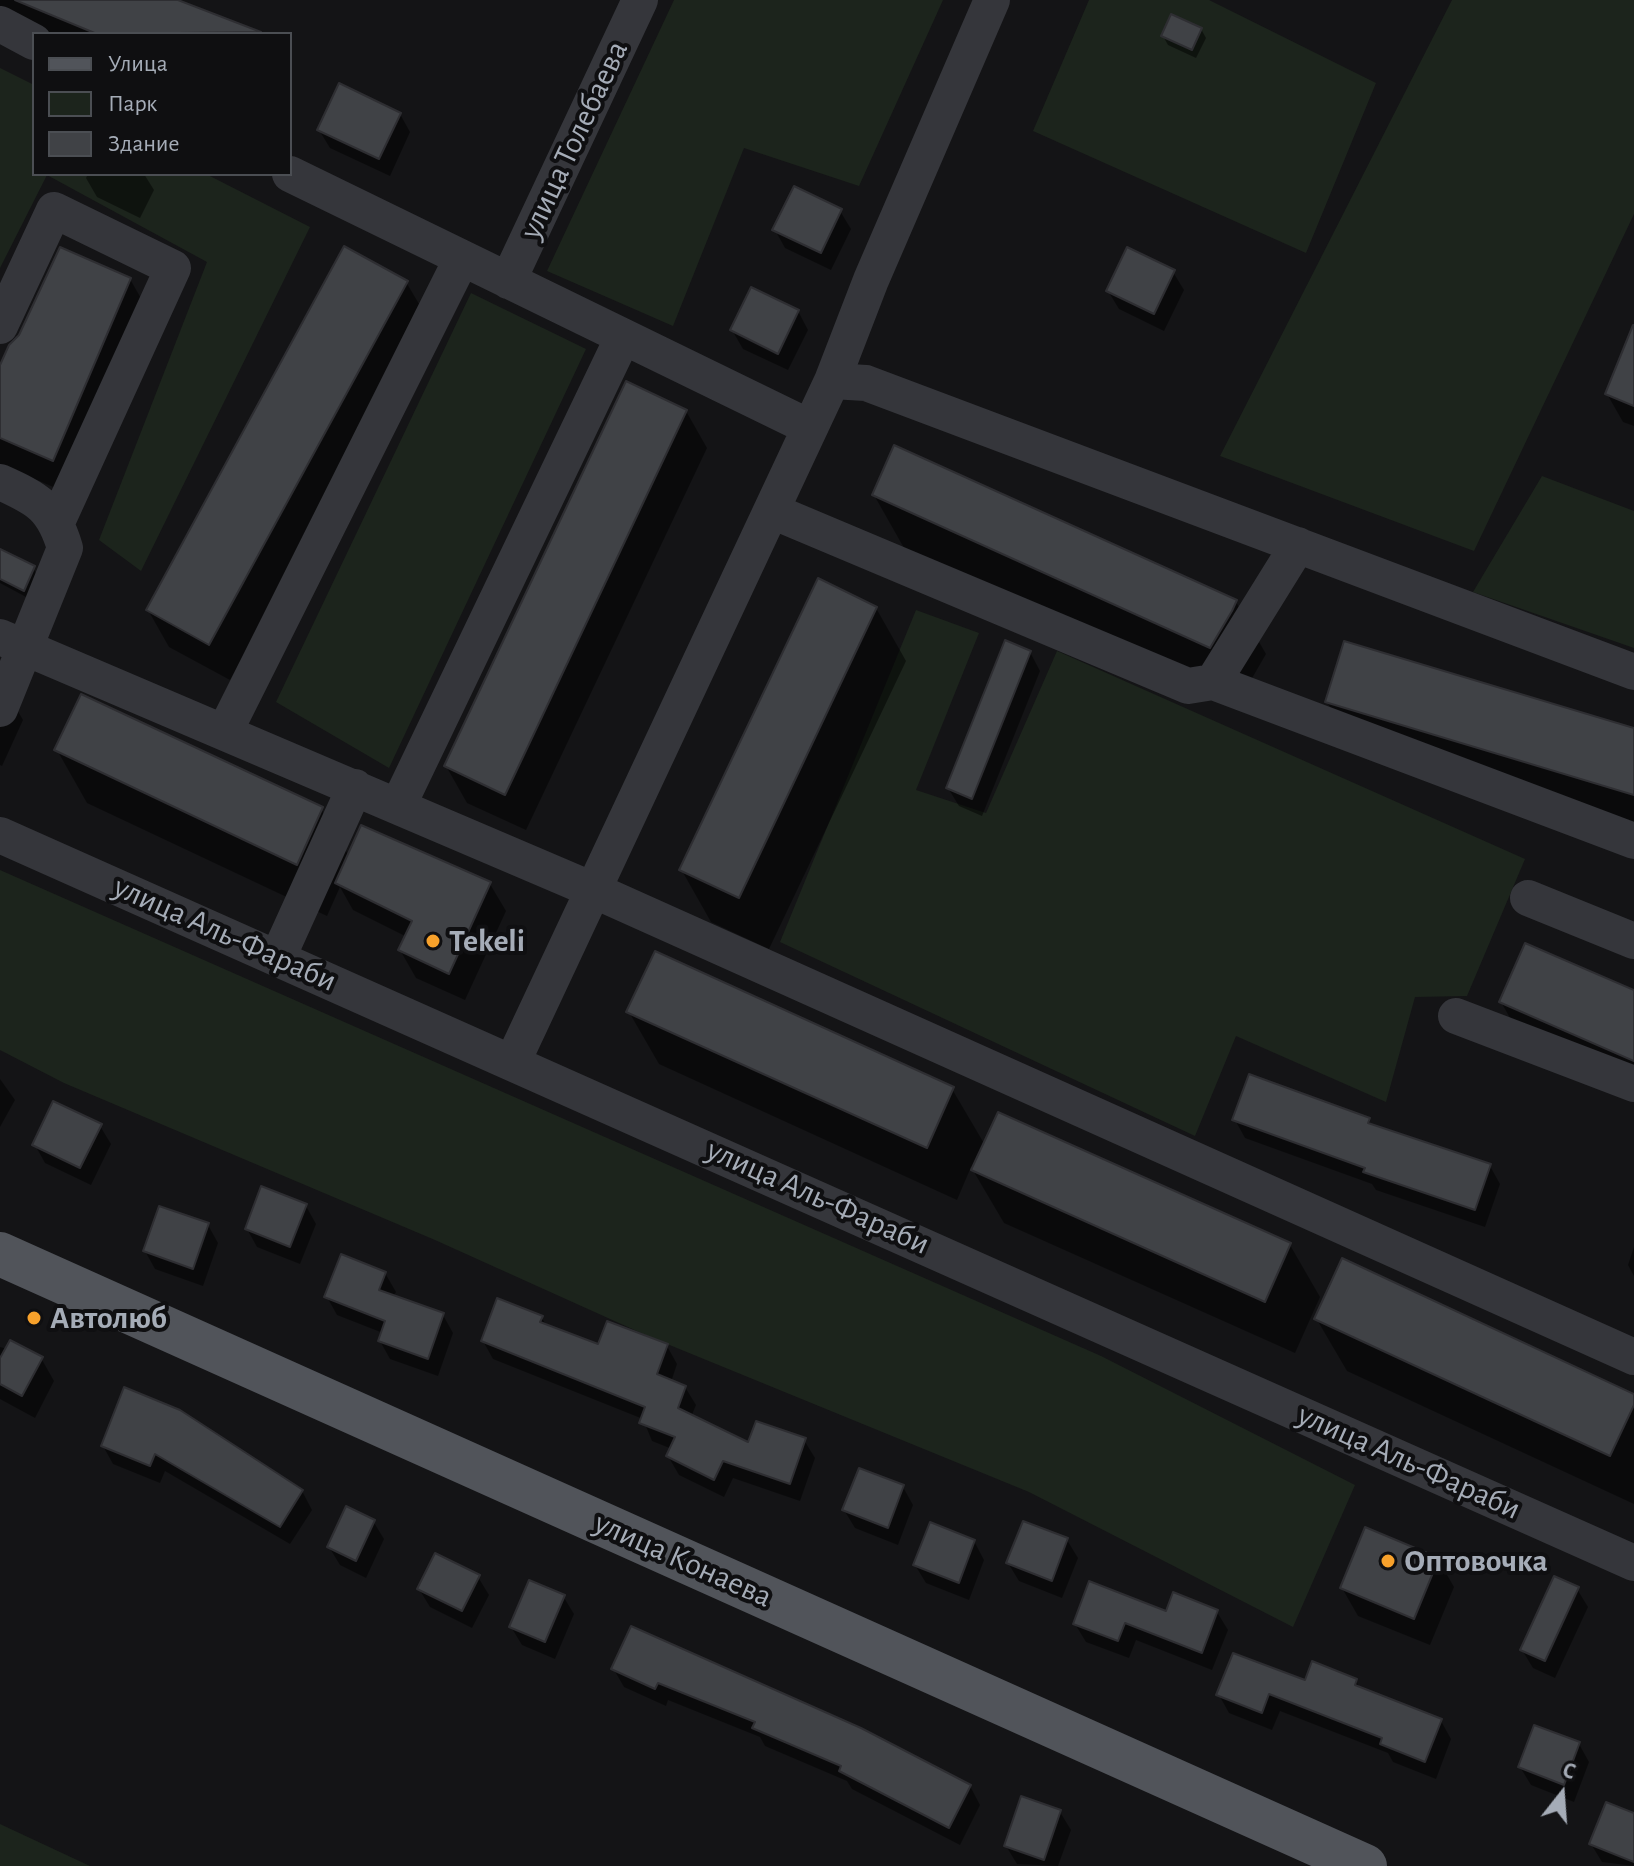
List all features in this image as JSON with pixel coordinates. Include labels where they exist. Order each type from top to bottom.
[{"type":"main road","name":"улица Конаева","points":[[0,1254],[1358,1865]]},
{"type":"street","name":"улица Толебаева","points":[[508,281],[640,0]]},
{"type":"street","points":[[513,1061],[832,381],[871,280],[992,0]]},
{"type":"street","points":[[0,24],[32,41]]},
{"type":"street","points":[[292,175],[809,427]]},
{"type":"street","points":[[0,326],[54,210],[173,268],[57,522]]},
{"type":"street","points":[[225,731],[462,258]]},
{"type":"street","points":[[398,806],[623,337]]},
{"type":"street","points":[[832,381],[866,383],[1634,672]]},
{"type":"street","points":[[0,482],[36,498],[57,522],[65,548],[13,642],[0,709]]},
{"type":"street","points":[[772,511],[1188,686],[1213,682],[1634,841]]},
{"type":"street","points":[[1213,682],[1298,545]]},
{"type":"street","points":[[13,642],[593,890],[1634,1357]]},
{"type":"street","points":[[278,957],[355,787]]},
{"type":"street","name":"улица Аль-Фараби","points":[[0,835],[1634,1563]]},
{"type":"street","points":[[1528,898],[1634,941]]},
{"type":"street","points":[[1456,1016],[1634,1084]]},
{"type":"green space","points":[[674,0],[943,0],[859,186],[744,148],[673,326],[547,271]]},
{"type":"green space","points":[[1089,0],[1209,0],[1376,83],[1306,253],[1033,131]]},
{"type":"green space","points":[[1452,0],[1634,0],[1634,214],[1474,551],[1220,456]]},
{"type":"green space","points":[[0,68],[32,84],[32,176],[46,176],[0,268]]},
{"type":"green space","points":[[49,176],[210,176],[310,227],[141,571],[99,540],[207,262]]},
{"type":"green space","points":[[471,293],[586,349],[389,768],[276,702]]},
{"type":"green space","points":[[1542,476],[1634,511],[1634,648],[1473,592]]},
{"type":"green space","points":[[916,610],[979,633],[916,790],[986,813],[1057,651],[1525,859],[1467,996],[1415,997],[1386,1102],[1236,1036],[1195,1136],[780,942]]},
{"type":"green space","points":[[0,870],[1101,1356],[1355,1485],[1293,1627],[1029,1492],[650,1337],[435,1240],[64,1083],[0,1050]]},
{"type":"green space","points":[[0,1824],[90,1866],[0,1866]]},
{"type":"building","points":[[15,0],[178,0],[261,32],[92,32]]},
{"type":"building","points":[[1171,14],[1202,28],[1192,50],[1161,36]]},
{"type":"building","points":[[339,83],[401,113],[379,159],[317,130]]},
{"type":"building","points":[[794,186],[842,209],[821,253],[772,230]]},
{"type":"building","points":[[344,246],[408,281],[209,645],[146,610]]},
{"type":"building","points":[[60,247],[131,278],[53,461],[0,438],[0,365],[9,345],[19,335]]},
{"type":"building","points":[[1127,247],[1175,270],[1154,314],[1106,291]]},
{"type":"building","points":[[751,287],[799,310],[778,354],[730,330]]},
{"type":"building","points":[[1634,325],[1634,406],[1605,394]]},
{"type":"building","points":[[626,381],[687,410],[505,795],[444,766]]},
{"type":"building","points":[[894,445],[1237,600],[1232,611],[1210,648],[872,495]]},
{"type":"building","points":[[0,549],[35,566],[24,591],[0,579]]},
{"type":"building","points":[[818,578],[877,607],[739,898],[679,870]]},
{"type":"building","points":[[1005,640],[1031,651],[972,799],[946,788]]},
{"type":"building","points":[[1344,641],[1634,728],[1634,795],[1325,702]]},
{"type":"building","points":[[81,694],[323,807],[297,865],[54,750]]},
{"type":"building","points":[[361,825],[491,882],[449,974],[398,950],[412,921],[335,883]]},
{"type":"building","points":[[1525,943],[1634,990],[1634,1061],[1499,1002]]},
{"type":"building","points":[[655,951],[954,1087],[927,1148],[626,1012]]},
{"type":"building","points":[[1249,1074],[1370,1118],[1368,1123],[1491,1164],[1475,1210],[1363,1172],[1365,1168],[1232,1120]]},
{"type":"building","points":[[53,1101],[102,1124],[80,1168],[32,1145]]},
{"type":"building","points":[[998,1112],[1291,1243],[1265,1302],[971,1170]]},
{"type":"building","points":[[261,1186],[307,1204],[290,1247],[245,1229]]},
{"type":"building","points":[[159,1206],[209,1223],[193,1269],[143,1251]]},
{"type":"building","points":[[341,1254],[386,1272],[379,1290],[444,1313],[428,1359],[378,1341],[385,1321],[324,1297]]},
{"type":"building","points":[[1342,1258],[1634,1394],[1634,1405],[1610,1456],[1314,1319]]},
{"type":"building","points":[[497,1298],[543,1316],[540,1322],[598,1344],[607,1321],[668,1344],[657,1374],[686,1386],[678,1408],[748,1442],[756,1421],[806,1438],[790,1484],[723,1461],[714,1480],[666,1456],[675,1437],[639,1423],[645,1407],[481,1341]]},
{"type":"building","points":[[10,1340],[43,1357],[22,1396],[0,1384],[0,1358]]},
{"type":"building","points":[[124,1387],[180,1410],[303,1490],[280,1527],[155,1454],[150,1466],[101,1446]]},
{"type":"building","points":[[859,1468],[904,1485],[888,1528],[842,1510]]},
{"type":"building","points":[[346,1506],[375,1520],[356,1561],[327,1547]]},
{"type":"building","points":[[1023,1521],[1068,1538],[1052,1581],[1006,1563]]},
{"type":"building","points":[[930,1522],[975,1540],[959,1583],[913,1565]]},
{"type":"building","points":[[1365,1527],[1439,1558],[1414,1619],[1340,1588]]},
{"type":"building","points":[[435,1553],[480,1575],[462,1611],[417,1589]]},
{"type":"building","points":[[1554,1576],[1579,1587],[1545,1661],[1520,1650]]},
{"type":"building","points":[[529,1580],[565,1595],[545,1642],[509,1627]]},
{"type":"building","points":[[1089,1581],[1166,1611],[1173,1592],[1218,1610],[1202,1653],[1125,1623],[1118,1641],[1073,1624]]},
{"type":"building","points":[[631,1626],[861,1728],[971,1785],[949,1828],[839,1771],[841,1766],[752,1728],[755,1722],[658,1683],[655,1689],[611,1669]]},
{"type":"building","points":[[1233,1653],[1305,1680],[1312,1661],[1357,1679],[1355,1685],[1442,1719],[1425,1762],[1380,1744],[1382,1738],[1269,1694],[1262,1713],[1216,1695]]},
{"type":"building","points":[[1534,1725],[1580,1742],[1564,1785],[1518,1767]]},
{"type":"building","points":[[1021,1796],[1061,1810],[1044,1860],[1004,1846]]},
{"type":"building","points":[[1606,1802],[1634,1813],[1634,1862],[1589,1844]]},
{"type":"place","name":"Tekeli","points":[[433,941]]},
{"type":"place","name":"Автолюб","points":[[34,1318]]},
{"type":"place","name":"Оптовочка","points":[[1388,1561]]}]
